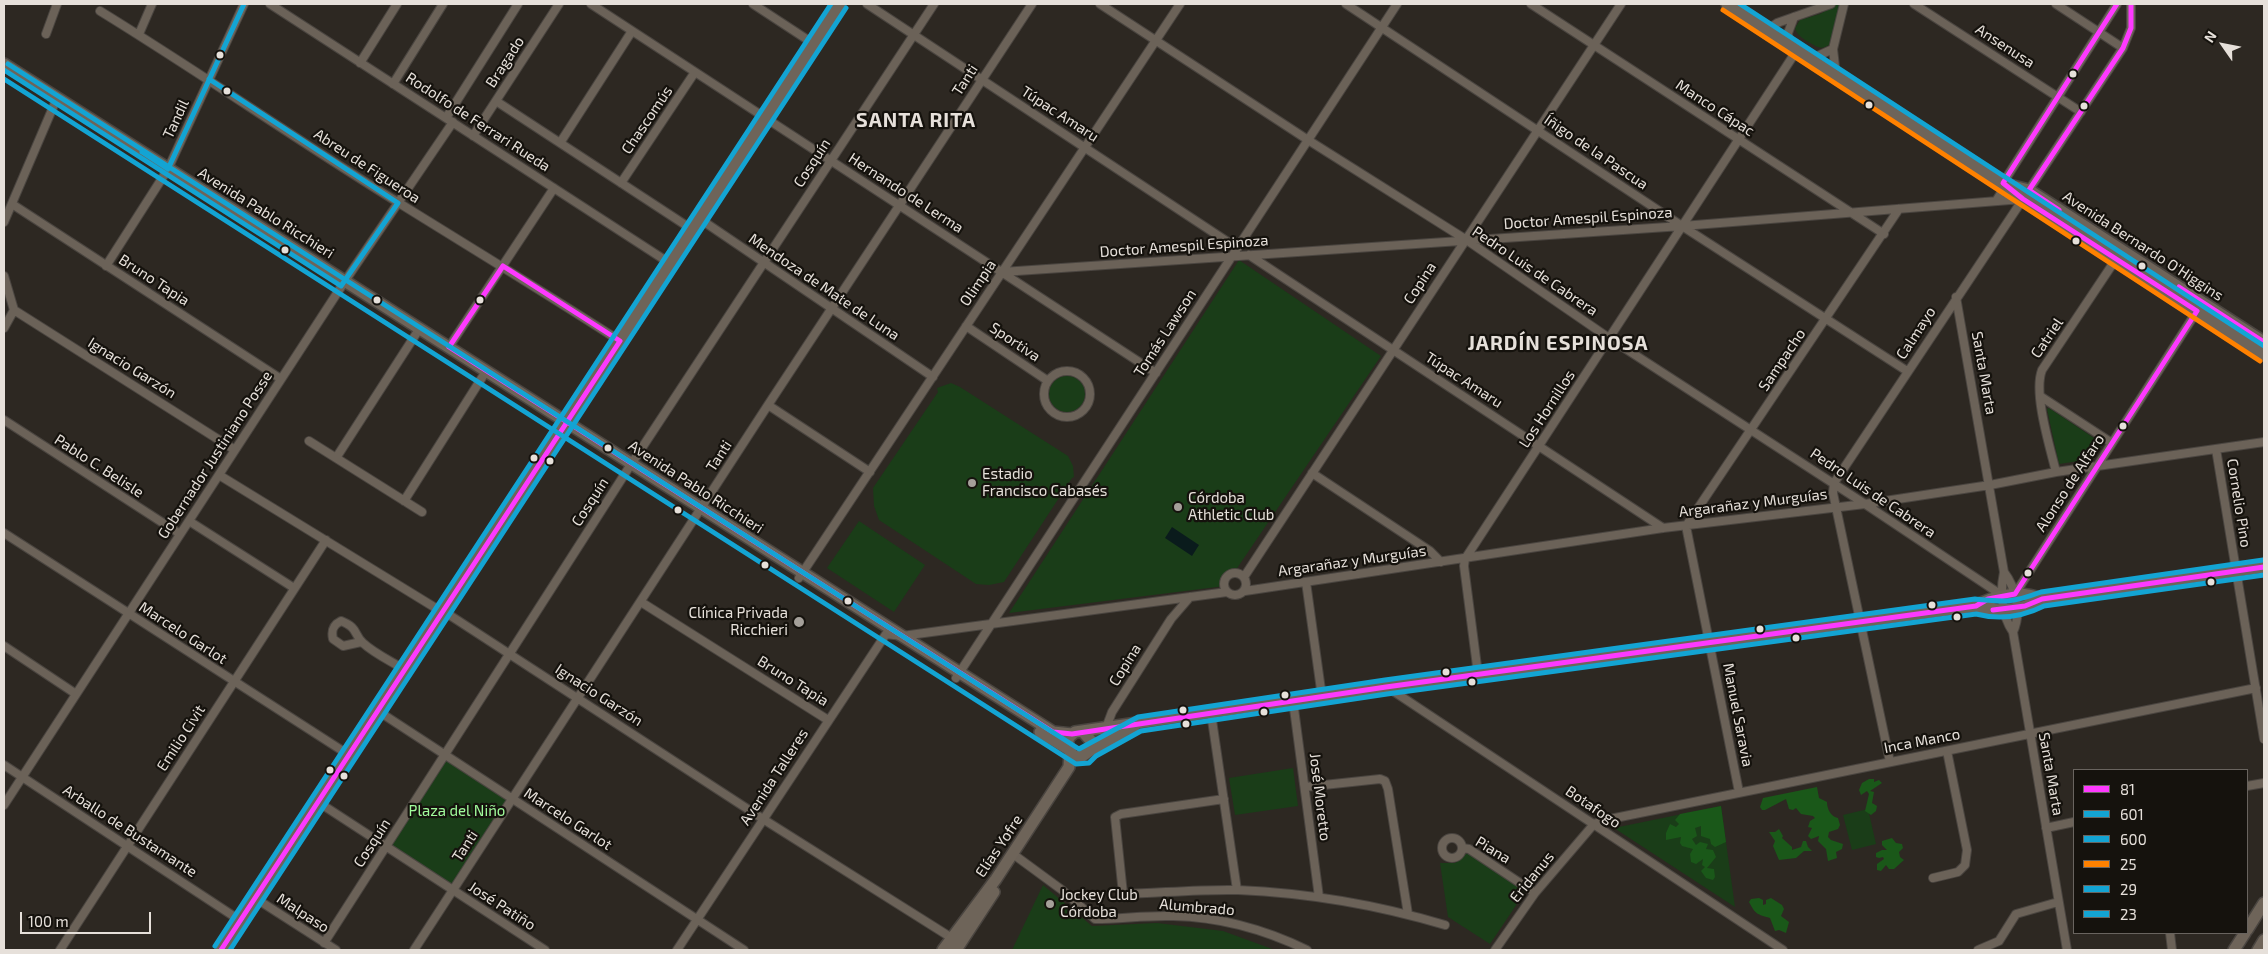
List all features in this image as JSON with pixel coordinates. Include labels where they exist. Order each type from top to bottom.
[{"type":"main road","points":[[221,950],[840,4]]},
{"type":"main road","name":"Avenida Bernardo O'Higgins","points":[[1727,4],[2003,183],[2026,195],[2264,342]]},
{"type":"main road","name":"Avenida Pablo Ricchieri","points":[[4,64],[166,171],[343,283],[449,347],[629,466],[801,575],[902,636],[1069,751]]},
{"type":"main road","name":"Avenida Pablo Ricchieri","points":[[4,70],[56,100]]},
{"type":"main road","name":"Avenida Bernardo O'Higgins","points":[[2026,195],[2116,259],[2264,355]]},
{"type":"main road","name":"Avenida Pablo Ricchieri","points":[[343,283],[416,334],[565,425]]},
{"type":"main road","points":[[1976,606],[1987,610],[2004,610],[2032,604],[2042,599],[2264,567]]},
{"type":"main road","name":"Avenida Pablo Ricchieri","points":[[801,575],[886,634],[1053,732],[1072,734]]},
{"type":"main road","points":[[1139,724],[1088,753],[1077,757],[1069,751],[1067,741],[1072,734],[1106,728],[1478,674],[1976,606],[1988,599],[2015,594],[2032,595],[2042,599]]},
{"type":"main road","points":[[1084,732],[1092,742],[1088,753]]},
{"type":"main road","name":"Elías Yofre","points":[[1015,856],[1069,767],[1069,751]]},
{"type":"main road","name":"Elías Yofre","points":[[943,950],[956,944],[1088,753]]},
{"type":"main road","points":[[2248,928],[2264,903]]},
{"type":"main road","points":[[2234,950],[2244,934]]},
{"type":"main road","points":[[2258,950],[2264,940]]},
{"type":"street","points":[[46,34],[57,4]]},
{"type":"street","points":[[139,34],[152,4]]},
{"type":"street","name":"Tandil","points":[[106,266],[166,171],[244,4]]},
{"type":"street","name":"Rodolfo de Ferrari Rueda","points":[[270,4],[671,264]]},
{"type":"street","points":[[360,62],[398,4]]},
{"type":"street","points":[[393,84],[443,4]]},
{"type":"street","name":"Gobernador Justiniano Posse","points":[[4,805],[343,283],[398,203],[518,4]]},
{"type":"street","name":"Bragado","points":[[473,136],[559,4]]},
{"type":"street","name":"Hernando de Lerma","points":[[591,4],[1156,373]]},
{"type":"street","points":[[753,4],[814,44]]},
{"type":"street","name":"Túpac Amaru","points":[[867,4],[1237,248]]},
{"type":"street","name":"Cosquín","points":[[324,943],[629,466],[934,4]]},
{"type":"street","name":"Tanti","points":[[414,950],[831,308],[1032,4]]},
{"type":"street","name":"Pedro Luis de Cabrera","points":[[1100,4],[1308,140],[1465,239],[1609,338],[1834,483],[2003,596]]},
{"type":"street","name":"Olimpia","points":[[801,575],[1180,4]]},
{"type":"street","name":"Íñigo de la Pascua","points":[[1346,4],[1907,372]]},
{"type":"street","name":"Tomás Lawson","points":[[958,675],[1397,4]]},
{"type":"street","name":"Manco Cápac","points":[[1531,4],[1884,234]]},
{"type":"street","name":"Copina","points":[[1244,577],[1621,4]]},
{"type":"street","points":[[1766,30],[1794,17],[1831,4]]},
{"type":"street","points":[[1836,75],[1833,49],[1844,4]]},
{"type":"street","name":"Ansenusa","points":[[1914,4],[2081,112]]},
{"type":"street","points":[[2056,4],[2123,48]]},
{"type":"street","points":[[1996,201],[2001,193],[2003,183],[2117,4]]},
{"type":"street","name":"Calmayo","points":[[1834,483],[2123,48],[2131,28],[2131,4]]},
{"type":"street","name":"Abreu de Figueroa","points":[[100,11],[209,79],[398,203],[503,266],[620,341]]},
{"type":"street","name":"Los Hornillos","points":[[1465,558],[1738,140],[1793,47],[1788,33],[1794,17]]},
{"type":"street","points":[[560,143],[632,31]]},
{"type":"street","points":[[1811,59],[1833,49]]},
{"type":"street","name":"Chascomús","points":[[621,183],[695,72]]},
{"type":"street","points":[[4,222],[56,100]]},
{"type":"street","points":[[496,101],[693,230]]},
{"type":"street","points":[[449,347],[554,188]]},
{"type":"street","name":"Doctor Amespil Espinoza","points":[[1002,272],[1465,239],[1682,226],[1996,201],[2026,195]]},
{"type":"street","name":"Bruno Tapia","points":[[12,204],[281,379]]},
{"type":"street","name":"Sampacho","points":[[1686,526],[1827,319],[1899,209]]},
{"type":"street","name":"Mendoza de Mate de Luna","points":[[700,219],[762,263],[933,377]]},
{"type":"street","name":"Túpac Amaru","points":[[1249,255],[1663,528]]},
{"type":"street","name":"Catriel","points":[[2056,472],[2038,385],[2042,370],[2116,259]]},
{"type":"street","points":[[4,276],[14,310],[4,328]]},
{"type":"street","name":"Santa Marta","points":[[1956,297],[2004,572],[2002,584],[2005,619],[2012,632],[2066,950]]},
{"type":"street","name":"Ignacio Garzón","points":[[14,310],[235,450]]},
{"type":"street","name":"Alonso de Alfaro","points":[[2015,594],[2197,312]]},
{"type":"street","name":"Sportiva","points":[[966,326],[1048,380]]},
{"type":"street","points":[[336,458],[416,334]]},
{"type":"street","points":[[1060,372],[1075,372],[1081,376],[1086,381],[1090,394],[1086,408],[1072,417],[1056,415],[1046,403],[1044,395],[1048,380],[1060,372]]},
{"type":"street","points":[[404,501],[483,376]]},
{"type":"street","points":[[2040,396],[2112,443]]},
{"type":"street","points":[[768,405],[870,472]]},
{"type":"street","name":"Pablo C. Belisle","points":[[4,420],[180,534]]},
{"type":"street","points":[[309,441],[422,512]]},
{"type":"street","name":"Argarañaz y Murguías","points":[[1245,591],[1663,528],[1865,504],[1990,485],[2056,472],[2264,442]]},
{"type":"street","name":"Cornelio Pino","points":[[2216,449],[2264,739]]},
{"type":"street","name":"Ignacio Garzón","points":[[219,474],[509,653],[956,944]]},
{"type":"street","points":[[1312,474],[1430,552],[1441,562]]},
{"type":"street","points":[[1834,483],[1833,493],[1890,762]]},
{"type":"street","points":[[189,520],[294,588]]},
{"type":"street","name":"Manuel Saravia","points":[[1686,526],[1739,792]]},
{"type":"street","name":"Marcelo Garlot","points":[[4,533],[349,755]]},
{"type":"street","name":"Emilio Civit","points":[[60,950],[326,540]]},
{"type":"street","points":[[1465,558],[1464,566],[1478,674]]},
{"type":"street","name":"Santa Marta","points":[[2004,572],[2011,581],[2017,608],[2016,624],[2012,632]]},
{"type":"street","points":[[886,634],[902,636],[1227,592],[1236,596],[1245,591],[1247,584],[1244,577],[1234,573],[1228,576],[1224,582],[1227,592]]},
{"type":"street","points":[[1306,582],[1322,696]]},
{"type":"street","name":"Copina","points":[[1106,728],[1112,712],[1171,620],[1190,597]]},
{"type":"street","points":[[1170,600],[1171,620]]},
{"type":"street","name":"Bruno Tapia","points":[[640,602],[828,720]]},
{"type":"street","name":"Avenida Talleres","points":[[677,950],[886,634]]},
{"type":"street","points":[[362,642],[405,670]]},
{"type":"street","points":[[4,646],[76,694]]},
{"type":"street","name":"Botafogo","points":[[1386,687],[1783,950]]},
{"type":"street","name":"Inca Manco","points":[[1594,824],[1605,820],[1739,792],[2256,688]]},
{"type":"street","name":"José Moretto","points":[[1293,701],[1319,897]]},
{"type":"street","name":"Marcelo Garlot","points":[[378,711],[744,950]]},
{"type":"street","points":[[1211,713],[1237,890]]},
{"type":"street","points":[[1933,878],[1958,872],[1965,865],[1966,850],[1947,751]]},
{"type":"street","name":"Arballo de Bustamante","points":[[4,765],[241,920]]},
{"type":"street","points":[[1304,787],[1380,779],[1385,781],[1388,789],[1408,914]]},
{"type":"street","points":[[2248,786],[2264,783]]},
{"type":"street","points":[[1224,799],[1121,814],[1116,817],[1123,894],[1237,890],[1319,897],[1408,914],[1445,925]]},
{"type":"street","name":"José Patiño","points":[[318,802],[545,950]]},
{"type":"street","points":[[2046,828],[2073,822]]},
{"type":"street","name":"Eridanus","points":[[1495,950],[1535,893],[1594,824]]},
{"type":"street","name":"Piana","points":[[1462,848],[1470,849],[1535,893]]},
{"type":"street","name":"Alumbrado","points":[[1015,856],[1062,890],[1095,919],[1173,916],[1224,921],[1254,928],[1306,950]]},
{"type":"street","name":"Malpaso","points":[[255,898],[336,950]]},
{"type":"street","points":[[1978,950],[1999,941],[2016,914],[2058,902]]},
{"type":"street","points":[[2170,934],[2172,950]]},
{"type":"green space","points":[[1837,4],[1843,4],[1838,27],[1835,36],[1826,47],[1812,44],[1802,38],[1795,28],[1800,20],[1820,14]]},
{"type":"green space","name":"Córdoba Athletic Club","points":[[1239,260],[1381,356],[1225,586],[1009,613]]},
{"type":"green space","points":[[1067,376],[1079,382],[1085,394],[1079,406],[1067,412],[1055,406],[1049,394],[1055,382]]},
{"type":"green space","name":"Estadio Francisco Cabasés","points":[[951,383],[1068,456],[1073,466],[1074,477],[1004,582],[989,585],[976,584],[879,520],[874,506],[873,488],[938,392],[937,388]]},
{"type":"green space","points":[[2049,408],[2103,444],[2092,459],[2059,464],[2047,409]]},
{"type":"green space","points":[[859,521],[925,565],[894,612],[827,568]]},
{"type":"green space","name":"Plaza del Niño","points":[[445,755],[512,799],[453,890],[386,847]]},
{"type":"green space","points":[[1293,768],[1298,806],[1235,815],[1229,778]]},
{"type":"green space","points":[[1869,779],[1874,779],[1874,782],[1879,780],[1882,783],[1870,791],[1874,792],[1872,803],[1877,806],[1876,811],[1871,815],[1865,811],[1869,794],[1867,791],[1861,795],[1859,790],[1862,783]]},
{"type":"green space","points":[[1817,787],[1819,798],[1827,802],[1830,812],[1838,818],[1840,825],[1838,829],[1829,832],[1828,837],[1843,844],[1842,849],[1836,852],[1837,858],[1828,861],[1826,849],[1818,841],[1819,836],[1811,839],[1808,836],[1812,828],[1808,827],[1810,821],[1815,818],[1813,816],[1801,814],[1796,808],[1793,810],[1789,809],[1786,799],[1765,810],[1762,810],[1760,807],[1763,798]]},
{"type":"green space","points":[[1721,806],[1735,907],[1614,828]]},
{"type":"green space","points":[[1721,806],[1726,842],[1715,847],[1711,844],[1710,839],[1701,836],[1701,826],[1695,828],[1697,836],[1692,839],[1696,845],[1700,842],[1708,844],[1706,849],[1713,850],[1716,857],[1707,868],[1714,869],[1715,877],[1713,880],[1706,878],[1701,871],[1705,867],[1702,865],[1703,859],[1696,864],[1691,862],[1690,854],[1693,849],[1682,846],[1680,843],[1681,837],[1666,840],[1666,833],[1670,824],[1676,827],[1679,824],[1675,820],[1680,814]]},
{"type":"green space","points":[[1868,809],[1876,844],[1852,850],[1843,815]]},
{"type":"green space","points":[[1779,829],[1783,836],[1782,838],[1792,847],[1792,850],[1801,847],[1803,841],[1806,841],[1812,851],[1804,851],[1796,858],[1779,860],[1773,846],[1775,841],[1769,832],[1775,832]]},
{"type":"green space","points":[[1892,838],[1896,843],[1902,844],[1903,848],[1899,852],[1900,857],[1904,860],[1894,869],[1889,869],[1886,865],[1881,871],[1877,870],[1877,864],[1884,859],[1883,857],[1876,857],[1876,853],[1887,850],[1882,845],[1882,841]]},
{"type":"green space","points":[[1466,854],[1471,854],[1525,892],[1490,944],[1448,917],[1440,863],[1455,863]]},
{"type":"green space","name":"Jockey Club Córdoba","points":[[1043,885],[1092,926],[1157,923],[1223,931],[1275,950],[1012,950]]},
{"type":"green space","points":[[1759,898],[1763,900],[1763,905],[1766,904],[1766,900],[1771,898],[1782,905],[1784,909],[1781,916],[1789,922],[1786,933],[1779,930],[1775,931],[1770,918],[1755,912],[1749,902],[1751,899]]},
{"type":"shaded area","points":[[1172,527],[1199,545],[1192,556],[1165,538]]},
{"type":"transit line","name":"23","points":[[142,152],[168,169],[244,4]]},
{"type":"transit line","name":"600","points":[[215,946],[831,4]]},
{"type":"transit line","name":"29","points":[[1740,4],[2264,346]]},
{"type":"transit line","name":"81","points":[[567,422],[1053,732],[1072,734],[1386,687],[1976,606],[1988,599],[2015,594],[2197,311],[2023,199],[2003,183],[2117,4]]},
{"type":"transit line","name":"81","points":[[2059,210],[2029,190],[2123,48],[2131,28],[2131,4]]},
{"type":"transit line","name":"601","points":[[230,950],[846,8]]},
{"type":"transit line","name":"25","points":[[1723,10],[2260,361]]},
{"type":"transit line","name":"600","points":[[8,64],[1079,749],[1138,717],[1385,680],[1975,599],[2015,600],[2041,592],[2263,560]]},
{"type":"transit line","name":"23","points":[[4,70],[341,286],[398,203],[209,79]]},
{"type":"transit line","name":"601","points":[[4,79],[1076,764],[1089,763],[1096,756],[1141,731],[1387,694],[1976,614],[1993,617],[2019,615],[2044,606],[2264,575]]},
{"type":"transit line","name":"81","points":[[503,266],[620,341],[567,422],[449,347],[503,266]]},
{"type":"transit line","name":"81","points":[[2179,287],[2264,342]]},
{"type":"transit line","name":"81","points":[[221,950],[567,422]]},
{"type":"transit line","name":"81","points":[[1993,610],[2025,606],[2042,599],[2264,567]]},
{"type":"place","name":"Estadio Francisco Cabasés","points":[[972,483]]},
{"type":"place","name":"Córdoba Athletic Club","points":[[1178,507]]},
{"type":"place","name":"Clínica Privada Ricchieri","points":[[799,622]]},
{"type":"place","name":"Jockey Club Córdoba","points":[[1050,904]]},
{"type":"district","name":"SANTA RITA","points":[[916,120]]},
{"type":"district","name":"JARDÍN ESPINOSA","points":[[1558,343]]}]
